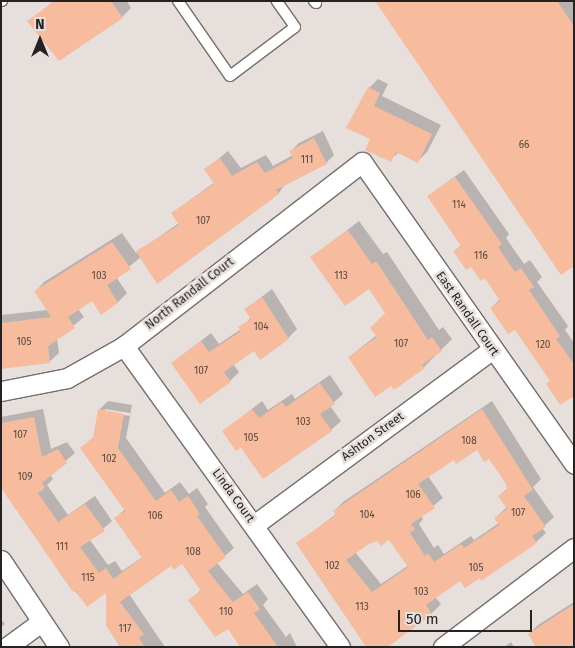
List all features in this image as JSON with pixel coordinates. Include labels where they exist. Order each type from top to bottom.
[{"type":"street","name":"North Randall Court","points":[[1,391],[67,378],[124,346],[362,162]]},
{"type":"street","name":"East Randall Court","points":[[362,162],[492,350],[574,464]]},
{"type":"street","name":"Linda Court","points":[[124,346],[254,524],[340,647]]},
{"type":"street","name":"Ashton Street","points":[[254,524],[492,350]]},
{"type":"street","points":[[443,647],[574,548]]},
{"type":"street","points":[[1,560],[59,647]]},
{"type":"street","points":[[7,647],[41,622]]},
{"type":"lane","points":[[178,1],[230,76],[295,27],[277,1]]},
{"type":"building","points":[[55,1],[111,1],[123,18],[59,61],[27,21]]},
{"type":"building","points":[[375,1],[557,1],[574,26],[574,266],[561,275]]},
{"type":"building","points":[[368,87],[380,93],[374,106],[432,134],[418,163],[396,152],[391,162],[365,150],[370,139],[346,128]]},
{"type":"building","points":[[314,138],[327,164],[276,190],[279,194],[157,284],[136,251],[179,225],[171,213],[214,184],[204,169],[220,158],[232,176],[257,162],[265,173],[293,158],[289,151]]},
{"type":"building","points":[[455,177],[502,244],[498,247],[515,272],[521,268],[534,287],[529,290],[560,336],[556,339],[574,364],[574,396],[560,405],[546,384],[550,381],[515,330],[508,334],[490,308],[500,301],[485,278],[481,281],[471,267],[466,270],[453,251],[461,246],[427,196]]},
{"type":"building","points":[[348,230],[372,264],[376,261],[428,340],[432,337],[442,351],[422,365],[425,368],[394,390],[391,386],[375,397],[348,357],[377,337],[370,328],[385,313],[369,289],[345,306],[310,257]]},
{"type":"building","points":[[112,242],[131,269],[107,285],[118,303],[101,315],[92,301],[68,317],[75,328],[48,346],[50,363],[1,369],[1,323],[51,317],[34,291]]},
{"type":"building","points":[[262,297],[289,339],[260,360],[254,351],[224,372],[231,382],[200,404],[171,363],[201,341],[209,352],[241,331],[238,327],[251,319],[244,309]]},
{"type":"building","points":[[320,383],[335,404],[320,414],[332,431],[263,479],[241,448],[236,451],[222,431],[252,409],[259,418],[282,402],[286,407]]},
{"type":"building","points":[[98,409],[124,414],[118,448],[156,501],[171,490],[179,502],[188,496],[200,514],[197,516],[226,557],[208,571],[233,602],[248,592],[260,609],[254,613],[278,647],[240,647],[228,629],[215,637],[188,600],[201,591],[182,564],[174,570],[171,566],[120,602],[144,634],[139,638],[145,647],[121,647],[106,626],[106,593],[87,607],[75,590],[73,592],[1,488],[1,423],[34,417],[42,457],[58,449],[67,463],[42,483],[45,488],[38,493],[58,522],[85,504],[105,531],[80,547],[99,573],[106,568],[113,579],[142,558],[114,518],[125,511],[80,448],[93,438]]},
{"type":"building","points":[[482,409],[533,490],[524,496],[546,527],[532,536],[537,543],[481,581],[480,578],[465,588],[460,581],[426,605],[432,614],[388,647],[366,647],[296,543],[336,515],[333,511]],"holes":[[[477,450],[484,462],[489,459],[506,484],[507,490],[498,496],[507,509],[494,518],[499,525],[464,548],[461,544],[434,562],[428,553],[425,556],[410,533],[415,529],[411,524],[435,508],[418,484],[454,460],[456,464]],[[389,540],[408,567],[372,592],[346,560],[369,544],[377,541],[381,546]]]},
{"type":"building","points":[[574,604],[574,647],[536,647],[528,634]]}]
